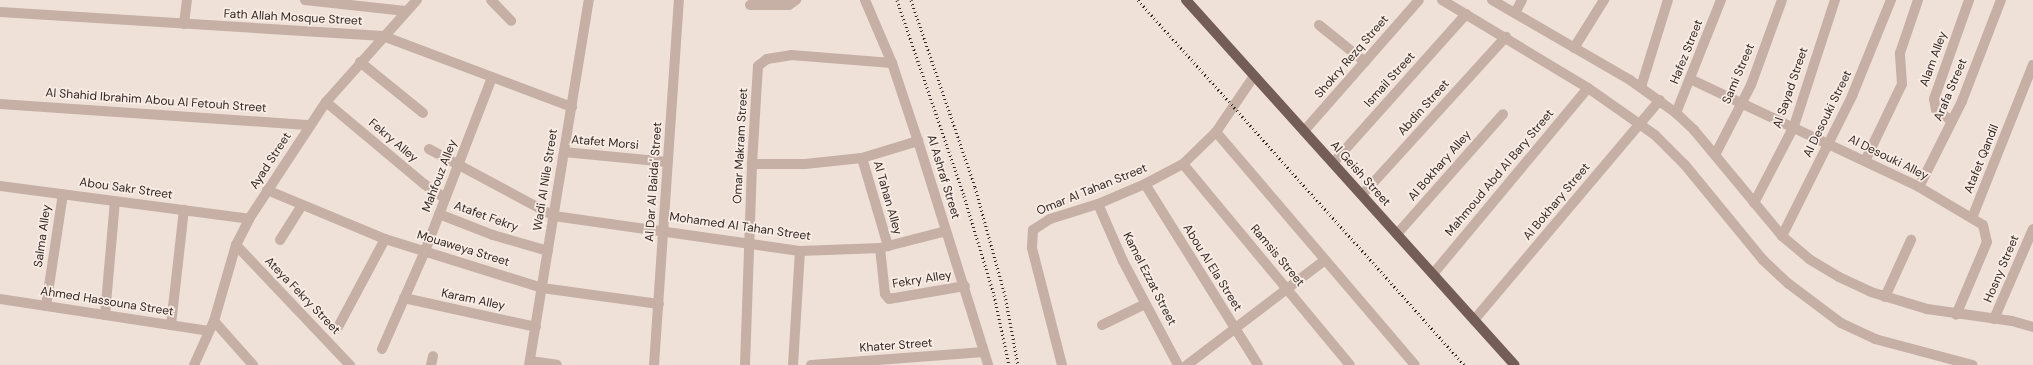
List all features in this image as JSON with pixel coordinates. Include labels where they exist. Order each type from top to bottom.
[{"type":"main road","name":"Al Geish Street","points":[[1186,0],[1515,365]]},
{"type":"street","points":[[184,24],[187,0]]},
{"type":"street","points":[[305,0],[405,11]]},
{"type":"street","name":"Ayad Street","points":[[194,365],[214,321],[236,245],[249,219],[326,102],[405,11],[417,0]]},
{"type":"street","points":[[492,0],[510,21]]},
{"type":"street","name":"Wadi Al Nile Street","points":[[529,363],[589,0]]},
{"type":"street","name":"Al Dar Al Baida' Street","points":[[654,365],[679,0]]},
{"type":"street","points":[[750,5],[789,5],[796,0]]},
{"type":"street","name":"Al Ashraf Street","points":[[865,0],[892,63],[965,286],[988,365]]},
{"type":"street","name":"Shokry Rezq Street","points":[[1304,131],[1419,0]]},
{"type":"street","points":[[1442,0],[1506,37],[1588,88],[1655,136],[1685,165],[1764,260],[1789,284],[1840,323],[1875,338],[1973,365]]},
{"type":"street","points":[[1492,0],[1641,87],[1660,100],[1676,113],[1715,155],[1782,236],[1809,259],[1839,278],[1885,297],[1927,309],[1956,315],[1994,319],[2033,327]]},
{"type":"street","points":[[1515,13],[1522,0]]},
{"type":"street","points":[[1574,48],[1604,0]]},
{"type":"street","points":[[1641,87],[1668,0]]},
{"type":"street","name":"Hafez Street","points":[[1676,113],[1721,0]]},
{"type":"street","name":"Sami Street","points":[[1715,155],[1742,102],[1782,0]]},
{"type":"street","name":"Al Sayad Street","points":[[1754,203],[1794,126],[1835,0]]},
{"type":"street","name":"Al Desouki Street","points":[[1782,236],[1829,144],[1872,52],[1891,0]]},
{"type":"street","points":[[1865,161],[1902,84],[1903,71],[1900,53],[1918,0]]},
{"type":"street","name":"Alam Alley","points":[[1952,121],[1936,110],[1934,94],[1969,0]]},
{"type":"street","name":"Arafa Street","points":[[1920,187],[1952,121],[2001,0]]},
{"type":"street","name":"Fath Allah Mosque Street","points":[[0,12],[383,36],[572,107]]},
{"type":"street","name":"Ismail Street","points":[[1333,163],[1466,14]]},
{"type":"street","points":[[1319,25],[1366,62]]},
{"type":"street","name":"Abdin Street","points":[[1362,195],[1506,37]]},
{"type":"street","name":"Omar Makram Street","points":[[745,365],[752,164],[757,72],[762,62],[776,56],[892,63]]},
{"type":"street","points":[[360,62],[423,113]]},
{"type":"street","name":"Atafet Qandil","points":[[1972,218],[2033,65]]},
{"type":"street","name":"Omar Al Tahan Street","points":[[1062,365],[1032,248],[1031,235],[1033,230],[1040,224],[1098,204],[1145,184],[1183,164],[1216,132],[1254,76]]},
{"type":"street","name":"Mahfouz Alley","points":[[382,349],[425,251],[492,77]]},
{"type":"street","name":"Al Desouki Alley","points":[[1690,79],[1794,126],[1920,187],[1983,225],[1987,242],[1956,315]]},
{"type":"street","name":"Mahmoud Abd Al Bary Street","points":[[1432,274],[1588,88]]},
{"type":"street","name":"Al Bokhary Street","points":[[1474,320],[1660,100]]},
{"type":"street","name":"Fekry Alley","points":[[326,102],[424,184],[445,198]]},
{"type":"street","name":"Al Shahid Ibrahim Abou Al Fetouh Street","points":[[0,104],[310,125]]},
{"type":"street","name":"Al Bokhary Alley","points":[[1397,234],[1503,114]]},
{"type":"street","points":[[1216,132],[1413,364]]},
{"type":"street","points":[[752,164],[805,164],[862,158],[918,141]]},
{"type":"street","points":[[429,149],[554,216]]},
{"type":"street","name":"Atafet Morsi","points":[[564,152],[668,162]]},
{"type":"street","name":"Al Tahan Alley","points":[[862,158],[884,247]]},
{"type":"street","name":"Ramsis Street","points":[[1183,164],[1350,365]]},
{"type":"street","name":"Abou Al Ela Street","points":[[1145,184],[1234,329],[1258,365]]},
{"type":"street","name":"Abou Sakr Street","points":[[0,186],[249,219]]},
{"type":"street","name":"Mouaweya Street","points":[[267,190],[385,239],[542,288],[659,304]]},
{"type":"street","name":"Salma Alley","points":[[46,306],[62,194]]},
{"type":"street","points":[[105,315],[115,201]]},
{"type":"street","name":"Kamel Ezzat Street","points":[[1098,204],[1145,304],[1178,365]]},
{"type":"street","points":[[280,240],[302,205]]},
{"type":"street","points":[[171,325],[184,210]]},
{"type":"street","name":"Atafet Fekry","points":[[439,214],[493,235],[548,251]]},
{"type":"street","name":"Mohamed Al Tahan Street","points":[[554,216],[664,230],[800,251],[884,247],[946,231]]},
{"type":"street","name":"Hosny Street","points":[[1994,319],[2033,229]]},
{"type":"street","points":[[337,329],[385,239]]},
{"type":"street","points":[[1885,297],[1911,240]]},
{"type":"street","name":"Ateya Fekry Street","points":[[236,245],[350,365]]},
{"type":"street","name":"Fekry Alley","points":[[884,247],[885,294],[889,299],[965,286]]},
{"type":"street","points":[[793,365],[800,251]]},
{"type":"street","points":[[1187,365],[1325,260]]},
{"type":"street","name":"Karam Alley","points":[[404,298],[536,327]]},
{"type":"street","name":"Ahmed Hassouna Street","points":[[0,299],[209,332]]},
{"type":"street","points":[[1102,325],[1145,304]]},
{"type":"street","points":[[214,321],[253,365]]},
{"type":"street","name":"Khater Street","points":[[810,365],[984,352]]},
{"type":"street","points":[[529,363],[557,365]]},
{"type":"railway","points":[[897,0],[964,196],[994,295],[1009,365]]},
{"type":"railway","points":[[911,0],[975,187],[1005,295],[1018,365]]},
{"type":"railway","points":[[1138,0],[1464,365]]}]
